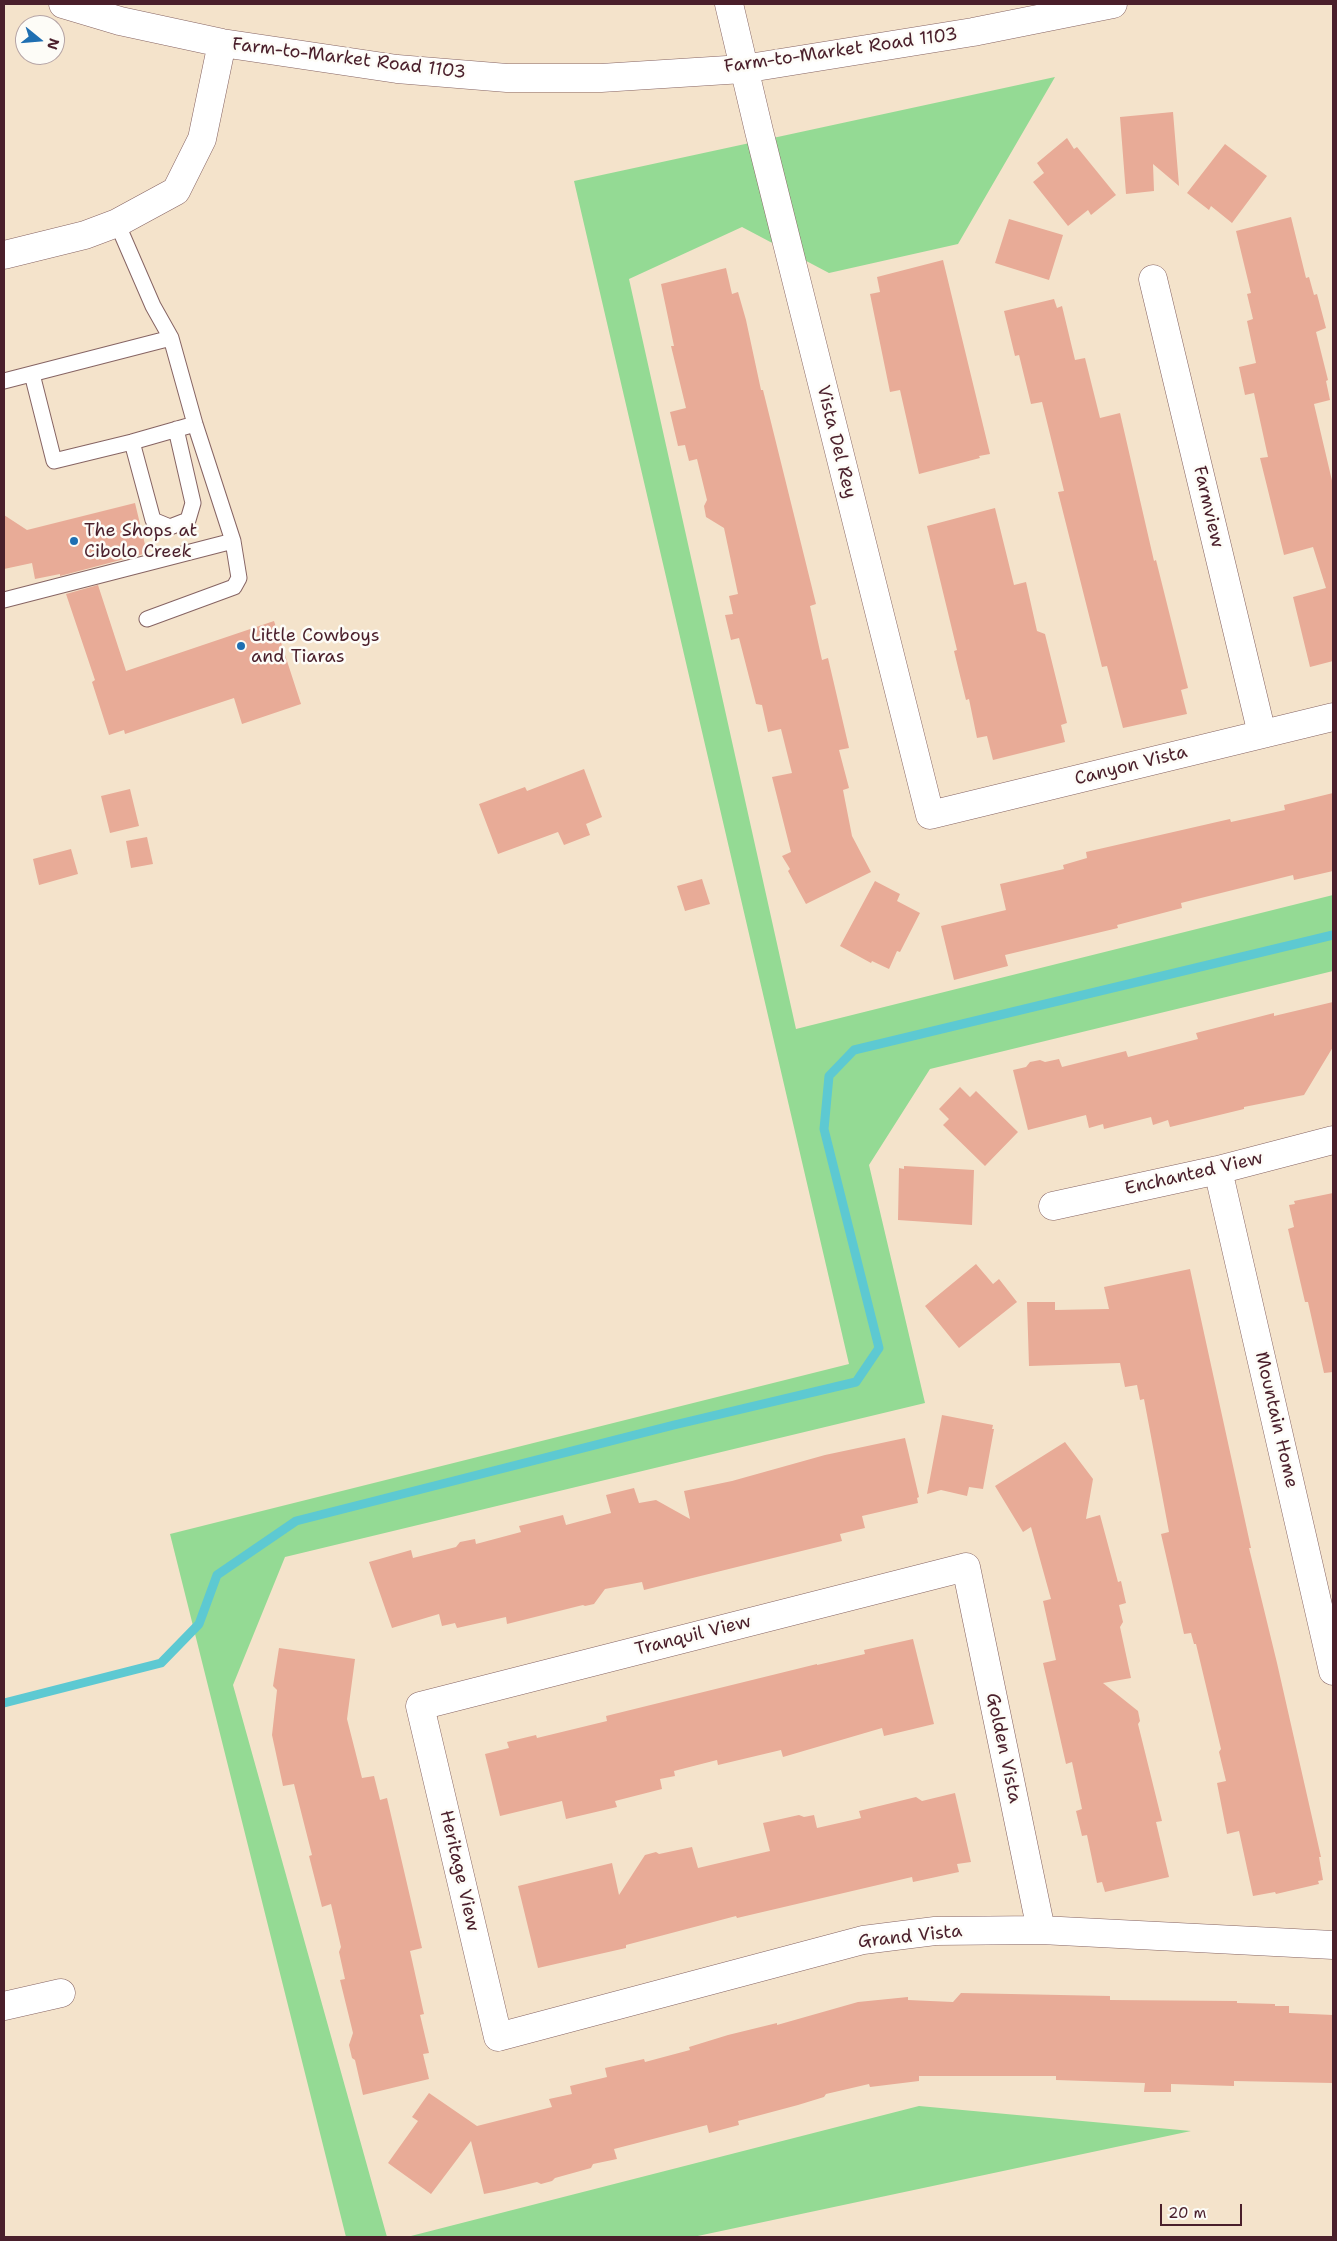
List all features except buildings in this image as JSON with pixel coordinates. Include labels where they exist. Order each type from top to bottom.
[{"type":"street","name":"Farm-to-Market Road 1103","points":[[63,4],[120,20],[222,43],[397,69],[507,78],[601,78],[743,69],[973,32],[1113,4]]},
{"type":"street","name":"Vista Del Rey","points":[[729,4],[743,69],[930,815]]},
{"type":"street","points":[[4,255],[85,235],[117,223],[176,191],[202,139],[222,43]]},
{"type":"street","name":"Farmview","points":[[1153,279],[1262,734]]},
{"type":"street","name":"Canyon Vista","points":[[930,815],[1333,717]]},
{"type":"street","name":"Enchanted View","points":[[1053,1206],[1218,1170],[1333,1140]]},
{"type":"street","name":"Mountain Home","points":[[1218,1170],[1333,1671]]},
{"type":"street","name":"Tranquil View","points":[[420,1706],[966,1567]]},
{"type":"street","name":"Golden Vista","points":[[966,1567],[1041,1930]]},
{"type":"street","name":"Heritage View","points":[[420,1706],[498,2037]]},
{"type":"street","name":"Grand Vista","points":[[498,2037],[863,1940],[935,1931],[1041,1930],[1333,1945]]},
{"type":"street","points":[[4,2006],[60,1993]]},
{"type":"lane","points":[[117,223],[153,306],[170,338],[195,424],[233,541],[239,578],[234,587],[147,619]]},
{"type":"lane","points":[[4,381],[170,338]]},
{"type":"lane","points":[[32,374],[54,461],[195,424]]},
{"type":"lane","points":[[132,442],[153,520],[170,527],[188,520],[192,503],[176,429]]},
{"type":"lane","points":[[4,600],[233,541]]},
{"type":"green space","points":[[1055,77],[958,244],[829,273],[742,227],[629,279],[796,1029],[1333,895],[1333,971],[930,1069],[869,1165],[925,1403],[285,1557],[233,1685],[387,2237],[346,2237],[170,1534],[849,1364],[574,181]]},
{"type":"green space","points":[[919,2106],[1191,2131],[693,2237],[407,2237]]},
{"type":"waterway","points":[[4,1703],[161,1663],[199,1624],[217,1575],[296,1521],[674,1425],[856,1382],[879,1348],[824,1129],[829,1076],[854,1050],[1333,935]]},
{"type":"place","name":"The Shops at Cibolo Creek","points":[[74,541]]},
{"type":"place","name":"Little Cowboys and Tiaras","points":[[241,646]]}]
